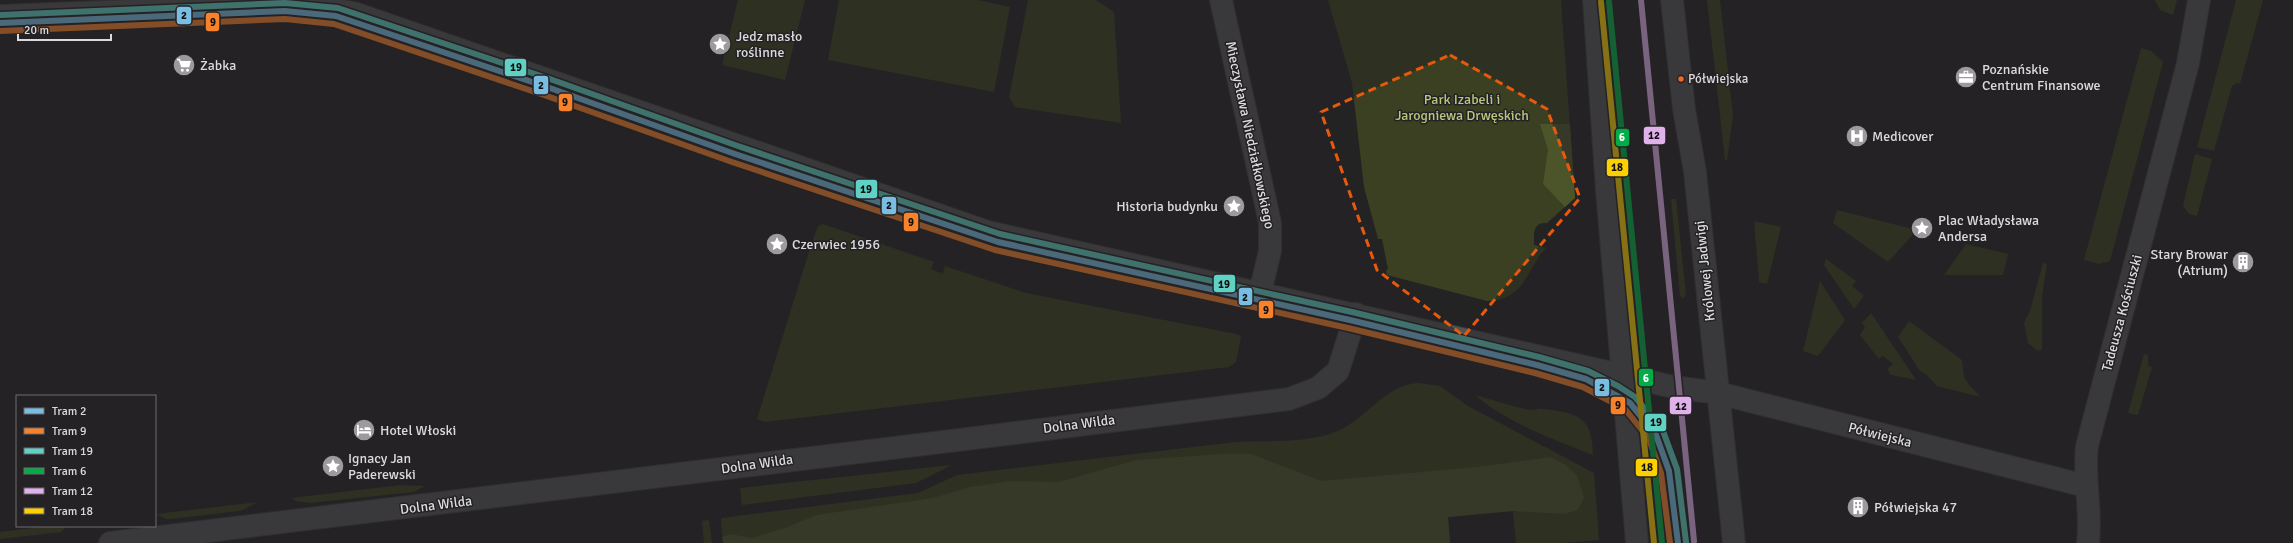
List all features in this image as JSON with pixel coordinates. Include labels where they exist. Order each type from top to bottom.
[{"type":"street","name":"Mieczysława Niedziałkowskiego","points":[[1221,0],[1270,223],[1270,251],[1260,293]]},
{"type":"street","points":[[1594,0],[1607,192],[1637,543]]},
{"type":"street","name":"Królowej Jadwigi","points":[[1672,0],[1684,102],[1695,172],[1734,543]]},
{"type":"street","name":"Tadeusza Kościuszki","points":[[2088,543],[2090,532],[2085,466],[2087,446],[2188,63],[2199,0]]},
{"type":"street","name":"Półwiejska","points":[[0,16],[289,2],[330,8],[373,19],[971,226],[1260,293],[1623,374],[1674,387],[1718,393],[2086,486]]},
{"type":"street","name":"Dolna Wilda","points":[[110,543],[386,511],[843,453],[1289,399],[1318,388],[1338,371],[1356,314]]},
{"type":"highlighted area","points":[[1450,55],[1547,109],[1580,198],[1464,336],[1377,270],[1321,112]]},
{"type":"green space","points":[[738,0],[805,0],[785,80],[722,65]]},
{"type":"green space","points":[[839,0],[978,0],[1010,7],[994,92],[828,60]]},
{"type":"green space","points":[[1028,0],[1096,0],[1114,12],[1121,123],[1015,107],[1009,97]]},
{"type":"green space","name":"Park Izabeli i Jarogniewa Drwęskich","points":[[1328,0],[1561,0],[1575,198],[1547,223],[1539,224],[1536,227],[1534,233],[1534,245],[1546,248],[1523,283],[1510,296],[1487,301],[1387,275],[1386,270],[1388,269],[1382,239],[1378,239],[1364,187],[1352,83]]},
{"type":"green space","points":[[1707,0],[1720,0],[1733,115],[1727,160],[1725,160]]},
{"type":"green space","points":[[2155,0],[2177,0],[2173,15],[2160,10]]},
{"type":"green space","points":[[2236,0],[2263,0],[2240,84],[2237,83],[2232,86],[2214,151],[2197,147]]},
{"type":"green space","points":[[2141,48],[2151,51],[2163,62],[2110,261],[2099,264],[2084,260]]},
{"type":"green space","points":[[1540,124],[1570,124],[1575,198],[1565,207],[1543,184],[1548,150]]},
{"type":"green space","points":[[2195,154],[2212,159],[2197,216],[2189,214],[2183,206]]},
{"type":"green space","points":[[1671,199],[1676,199],[1686,295],[1683,298],[1680,296]]},
{"type":"green space","points":[[1837,210],[1917,230],[1888,262],[1833,223]]},
{"type":"green space","points":[[1754,221],[1781,227],[1767,284],[1759,282]]},
{"type":"green space","points":[[823,224],[934,262],[931,269],[943,274],[945,266],[1026,293],[1236,334],[1241,336],[1236,362],[1229,367],[765,422],[757,419],[812,242],[818,226]]},
{"type":"green space","points":[[1966,244],[2008,254],[2003,275],[1944,275]]},
{"type":"green space","points":[[1826,259],[1856,281],[1852,286],[1864,296],[1854,309],[1824,265]]},
{"type":"green space","points":[[2043,263],[2047,264],[2042,296],[2042,350],[2038,351],[2028,343],[2024,323],[2030,311]]},
{"type":"green space","points":[[1820,281],[1845,320],[1818,356],[1803,351]]},
{"type":"green space","points":[[1871,313],[1916,380],[1891,375],[1887,369],[1893,364],[1883,356],[1879,359],[1860,335],[1865,327],[1862,323]]},
{"type":"green space","points":[[1909,321],[1962,360],[1964,377],[1969,385],[1981,397],[1937,386],[1927,375],[1920,371],[1898,337]]},
{"type":"green space","points":[[2144,354],[2148,355],[2148,366],[2152,367],[2138,415],[2128,413]]},
{"type":"green space","points":[[1418,383],[1440,386],[1468,406],[1594,473],[1599,540],[1563,543],[1516,543],[1513,511],[1448,517],[1450,543],[723,543],[721,518],[918,493],[957,475],[1235,442],[1286,441],[1324,436],[1346,427],[1385,396],[1395,390],[1406,385]]},
{"type":"green space","points":[[1475,395],[1524,409],[1542,409],[1574,415],[1581,419],[1590,432],[1593,455],[1547,437],[1517,423]]},
{"type":"green space","points":[[1221,454],[1251,454],[1322,481],[1477,467],[1551,457],[1566,465],[1577,476],[1584,497],[1578,510],[1564,514],[1513,511],[1448,517],[1450,543],[723,543],[722,537],[730,534],[752,538],[785,528],[816,515],[933,498],[970,487],[1011,481],[1059,482],[1136,460]]},
{"type":"green space","points":[[952,465],[916,483],[742,505],[740,488]]},
{"type":"green space","points":[[401,485],[425,486],[414,492],[310,503],[296,501],[291,498]]},
{"type":"green space","points":[[258,502],[240,511],[172,519],[166,519],[156,514]]},
{"type":"green space","points":[[709,520],[712,543],[704,543],[702,521]]},
{"type":"green space","points":[[40,527],[65,527],[62,532],[0,539],[0,532]]},
{"type":"tram line","name":"12","points":[[1641,0],[1694,541]]},
{"type":"tram line","name":"18","points":[[1601,2],[1654,543]]},
{"type":"tram line","name":"6","points":[[1609,2],[1662,543]]},
{"type":"tram line","name":"19","points":[[0,15],[285,3],[338,8],[550,79],[738,146],[1000,234],[1352,312],[1539,357],[1588,371],[1618,386],[1635,397],[1663,431],[1677,469],[1686,542]]},
{"type":"tram line","name":"2","points":[[0,23],[285,11],[336,16],[547,87],[735,154],[998,242],[1350,320],[1537,365],[1586,379],[1630,403],[1656,435],[1669,471],[1678,543]]},
{"type":"tram line","name":"9","points":[[0,31],[285,19],[334,24],[544,95],[732,162],[995,250],[1348,328],[1535,373],[1583,387],[1625,409],[1649,439],[1661,473],[1670,543]]},
{"type":"place","name":"Jedz masło roślinne","points":[[720,44]]},
{"type":"place","name":"Żabka","points":[[184,65]]},
{"type":"place","name":"Poznańskie Centrum Finansowe","points":[[1966,77]]},
{"type":"place","name":"Półwiejska","points":[[1681,79]]},
{"type":"place","name":"Medicover","points":[[1857,136]]},
{"type":"place","name":"Historia budynku","points":[[1234,206]]},
{"type":"place","name":"Plac Władysława Andersa","points":[[1922,228]]},
{"type":"place","name":"Czerwiec 1956","points":[[777,244]]},
{"type":"place","name":"Stary Browar (Atrium)","points":[[2243,262]]},
{"type":"place","name":"Hotel Włoski","points":[[364,430]]},
{"type":"place","name":"Ignacy Jan Paderewski","points":[[333,466]]},
{"type":"place","name":"Półwiejska 47","points":[[1858,507]]}]
